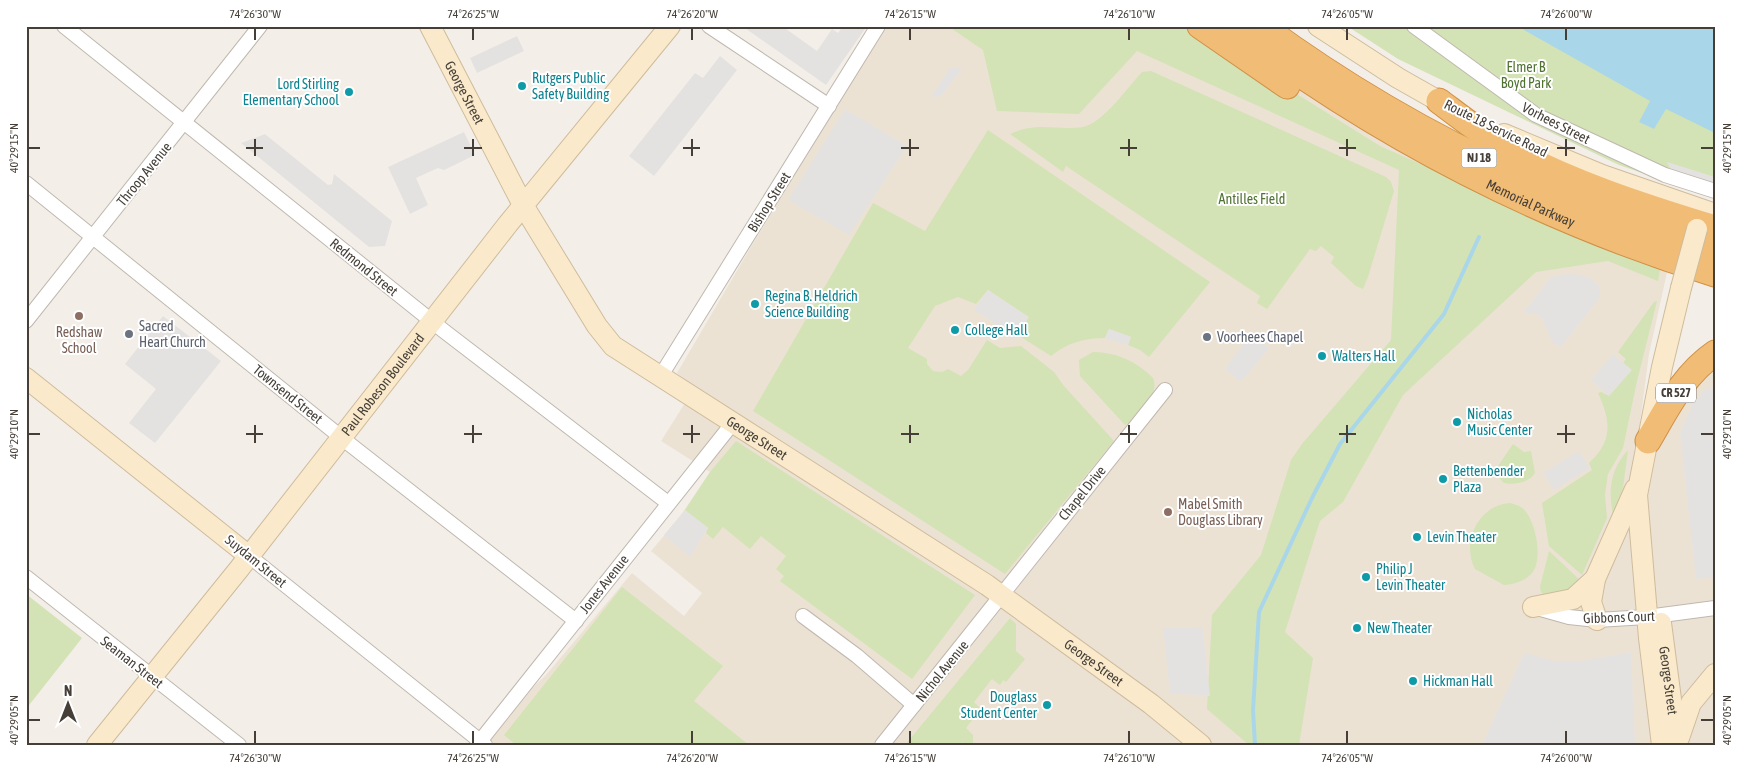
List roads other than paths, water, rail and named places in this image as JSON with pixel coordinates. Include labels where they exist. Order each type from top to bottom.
[{"type":"highway","points":[[1200,26],[1288,87],[1382,140],[1470,185],[1538,209]]},
{"type":"highway","name":"Memorial Parkway","points":[[1232,26],[1289,68],[1422,150],[1538,209],[1629,246],[1715,274]]},
{"type":"highway","name":"Memorial Parkway","points":[[1262,26],[1353,89],[1404,120],[1460,149],[1577,201],[1715,251]]},
{"type":"highway","points":[[1439,101],[1500,144],[1528,158],[1593,186],[1706,224]]},
{"type":"highway","name":"CR 527","points":[[1648,442],[1682,385],[1694,370],[1715,353]]},
{"type":"street","name":"Redmond Street","points":[[64,26],[432,322],[668,503]]},
{"type":"street","name":"Throop Avenue","points":[[26,321],[185,123],[260,26]]},
{"type":"street","name":"George Street","points":[[430,26],[523,206],[597,326],[613,346],[732,424],[877,514],[1001,597],[1151,704],[1201,745]]},
{"type":"street","name":"Paul Robeson Boulevard","points":[[97,745],[249,556],[523,206],[670,26]]},
{"type":"street","points":[[709,26],[829,106]]},
{"type":"street","name":"Bishop Street","points":[[660,377],[878,26]]},
{"type":"street","name":"Route 18 Service Road","points":[[1318,26],[1398,78],[1439,101]]},
{"type":"street","name":"Vorhees Street","points":[[1414,26],[1536,115],[1665,175],[1715,191]]},
{"type":"street","name":"Townsend Street","points":[[26,183],[342,438],[576,621]]},
{"type":"street","points":[[1654,616],[1637,495],[1662,367],[1681,288],[1706,224]]},
{"type":"street","name":"Suydam Street","points":[[26,378],[481,743]]},
{"type":"street","name":"Chapel Drive","points":[[1001,597],[1081,493],[1165,390]]},
{"type":"street","name":"Jones Avenue","points":[[481,743],[732,424]]},
{"type":"street","points":[[1598,620],[1591,602],[1595,579],[1633,492],[1641,479]]},
{"type":"street","name":"Seaman Street","points":[[26,577],[239,745]]},
{"type":"street","points":[[1529,605],[1573,599],[1595,579]]},
{"type":"street","name":"Nichol Avenue","points":[[882,745],[1001,597]]},
{"type":"street","name":"Gibbons Court","points":[[1529,605],[1569,617],[1598,620],[1654,616],[1715,608]]},
{"type":"street","points":[[803,616],[857,656],[914,705]]},
{"type":"street","name":"George Street","points":[[1654,616],[1662,745]]},
{"type":"street","name":"George Street","points":[[1654,616],[1677,745]]},
{"type":"street","points":[[1677,745],[1680,731],[1691,703],[1715,674]]},
{"type":"water","points":[[1517,26],[1715,26],[1715,133],[1666,109],[1654,129],[1639,122],[1650,101]]},
{"type":"waterway","points":[[1255,745],[1253,710],[1259,612],[1312,498],[1340,444],[1444,314],[1479,237]]},
{"type":"place","name":"Rutgers Public Safety Building","points":[[522,86]]},
{"type":"place","name":"Lord Stirling Elementary School","points":[[349,92]]},
{"type":"place","name":"Regina B. Heldrich Science Building","points":[[755,304]]},
{"type":"place","name":"Redshaw School","points":[[79,316]]},
{"type":"place","name":"College Hall","points":[[955,330]]},
{"type":"place","name":"Sacred Heart Church","points":[[129,334]]},
{"type":"place","name":"Voorhees Chapel","points":[[1207,337]]},
{"type":"place","name":"Walters Hall","points":[[1322,356]]},
{"type":"place","name":"Nicholas Music Center","points":[[1457,422]]},
{"type":"place","name":"Bettenbender Plaza","points":[[1443,479]]},
{"type":"place","name":"Mabel Smith Douglass Library","points":[[1168,512]]},
{"type":"place","name":"Levin Theater","points":[[1417,537]]},
{"type":"place","name":"Philip J Levin Theater","points":[[1366,577]]},
{"type":"place","name":"New Theater","points":[[1357,628]]},
{"type":"place","name":"Hickman Hall","points":[[1413,681]]},
{"type":"place","name":"Douglass Student Center","points":[[1047,705]]},
{"type":"park label","name":"Elmer B Boyd Park","points":[[1526,76]]},
{"type":"park label","name":"Antilles Field","points":[[1252,199]]}]
